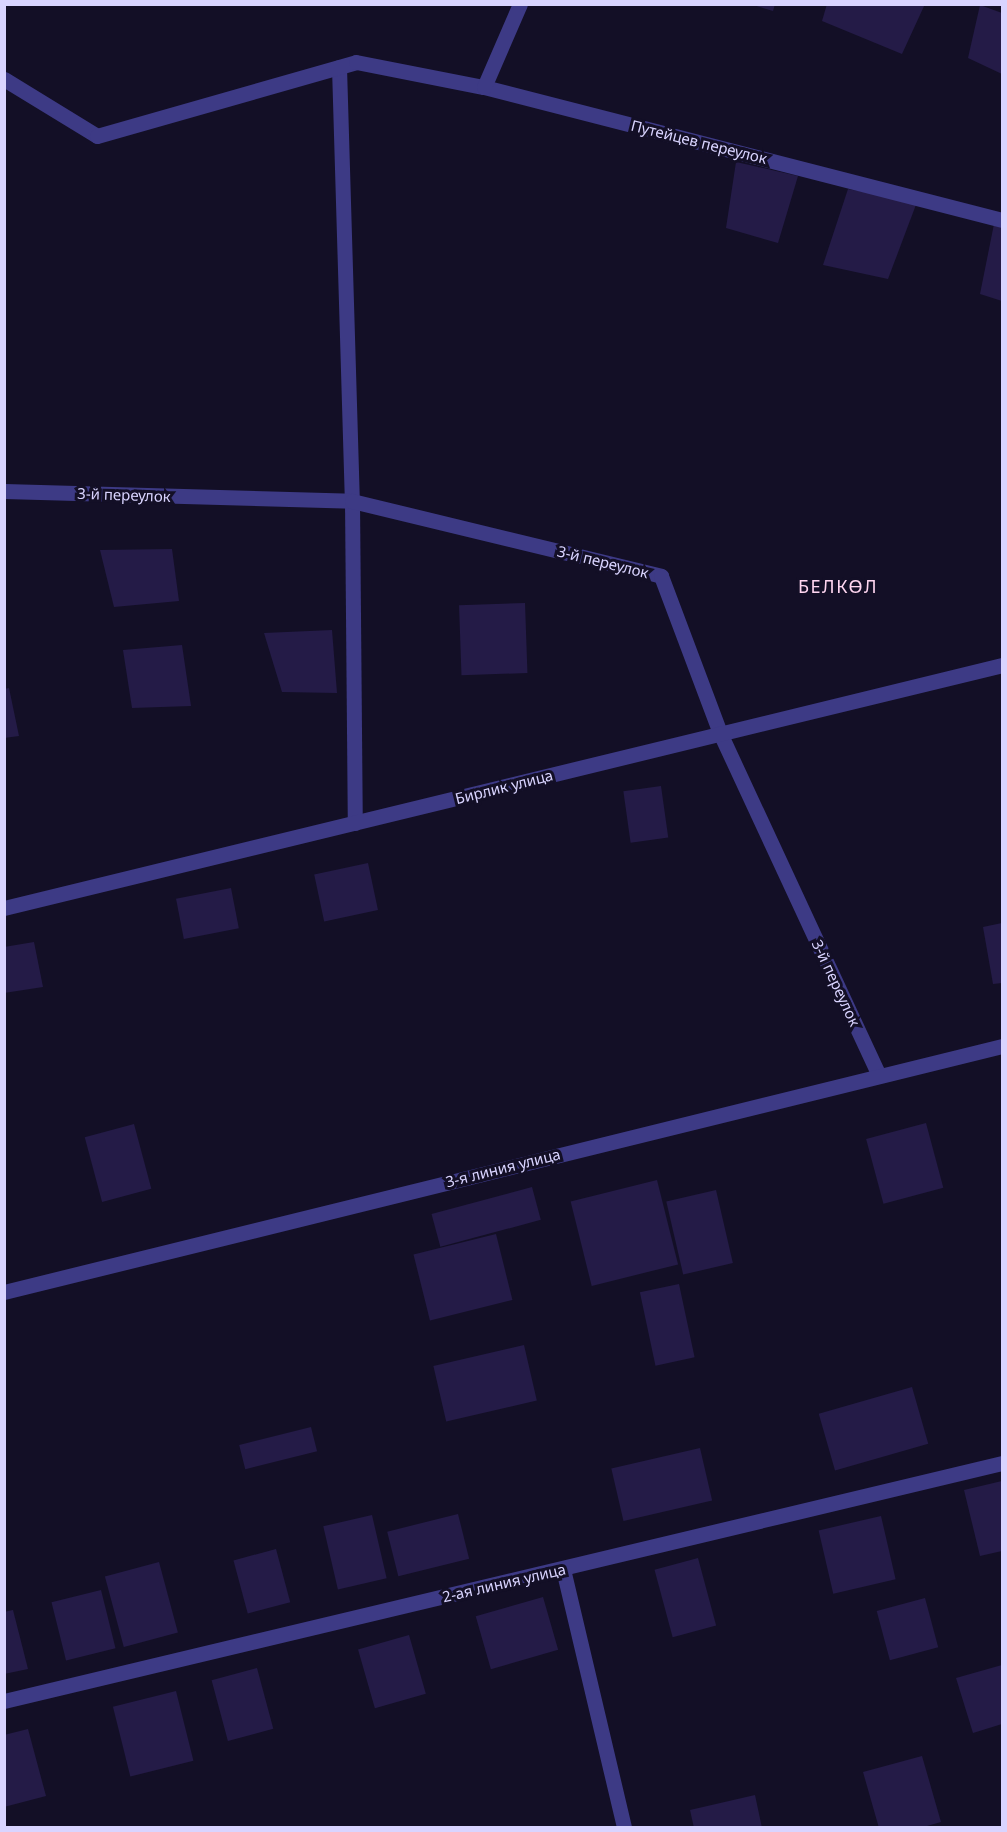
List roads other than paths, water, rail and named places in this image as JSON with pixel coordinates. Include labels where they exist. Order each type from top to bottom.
[{"type":"street","points":[[484,87],[519,4]]},
{"type":"street","name":"Путейцев переулок","points":[[4,79],[97,136],[356,62],[484,87],[1002,220]]},
{"type":"street","points":[[339,67],[352,501],[355,823]]},
{"type":"street","name":"3-й переулок","points":[[4,491],[352,501],[661,576],[720,733],[879,1075]]},
{"type":"street","name":"Бирлик улица","points":[[4,908],[1002,664]]},
{"type":"street","name":"3-я линия улица","points":[[4,1292],[1002,1046]]},
{"type":"street","name":"2-ая линия улица","points":[[4,1701],[1002,1463]]},
{"type":"street","points":[[563,1569],[624,1827]]},
{"type":"district","name":"БЕЛКӨЛ","points":[[838,586]]}]
